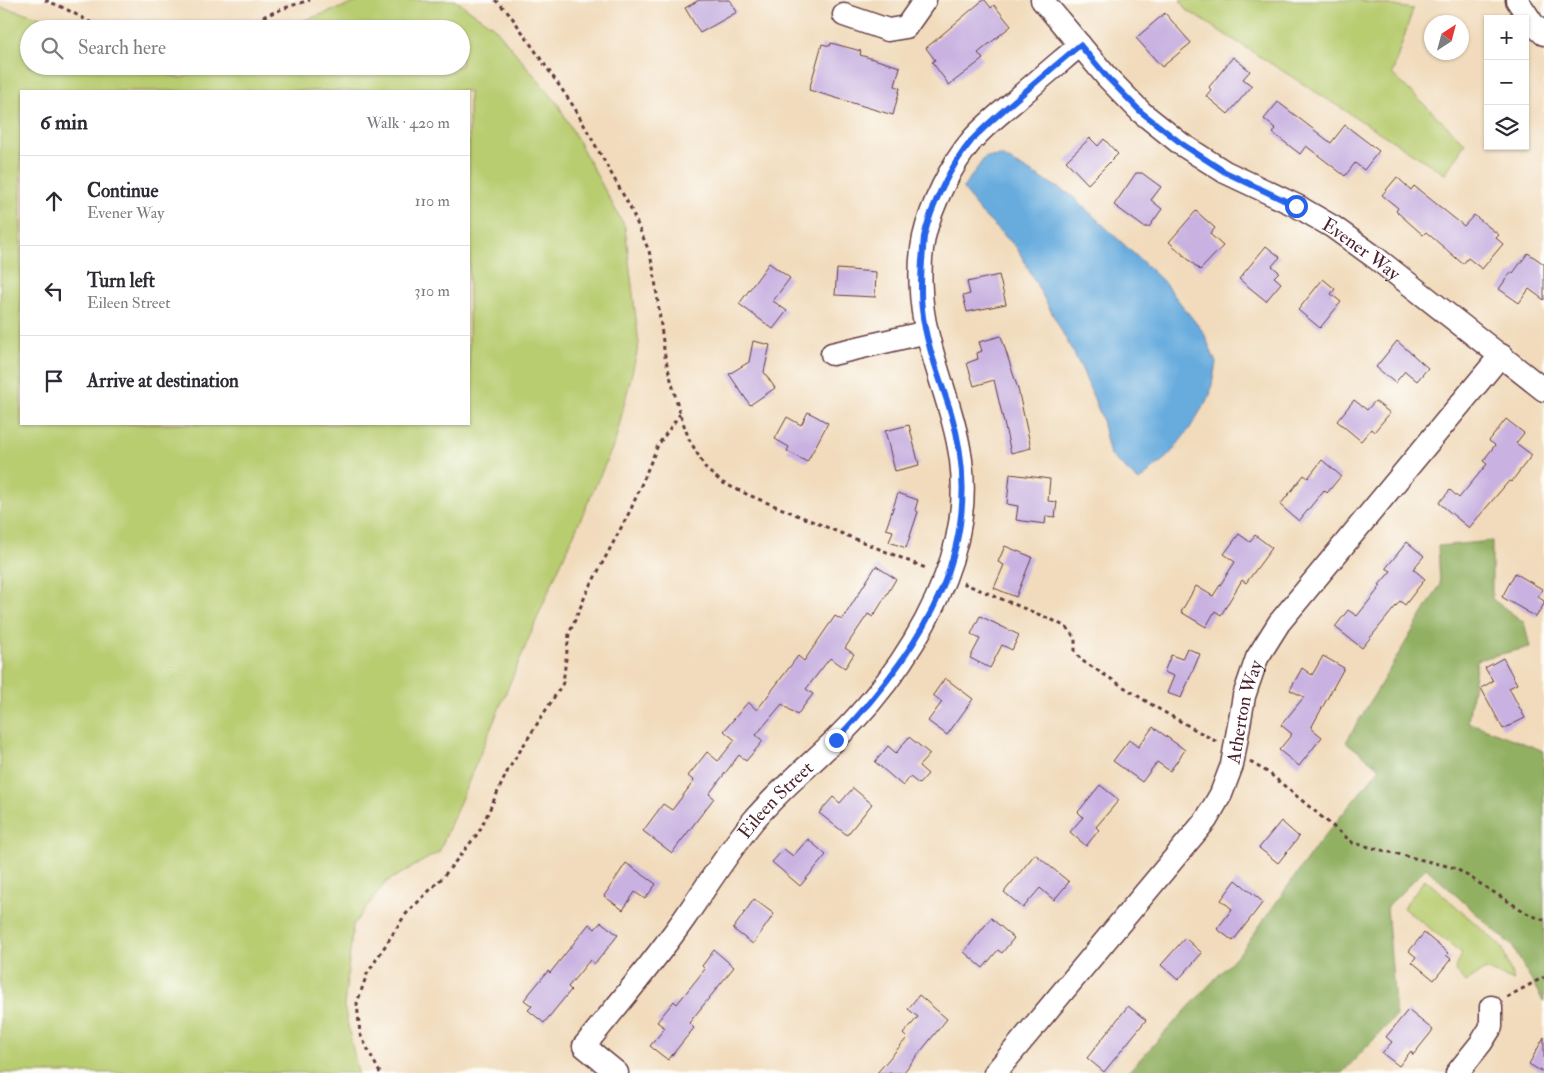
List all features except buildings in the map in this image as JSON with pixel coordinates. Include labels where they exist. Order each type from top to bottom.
[{"type":"street","points":[[844,15],[888,30],[906,28],[925,0]]},
{"type":"street","name":"Evener Way","points":[[1042,0],[1106,76],[1141,112],[1182,144],[1225,172],[1333,226],[1544,390]]},
{"type":"street","points":[[1517,0],[1533,24],[1544,34]]},
{"type":"street","name":"Eileen Street","points":[[617,1073],[584,1046],[658,954],[754,819],[836,740],[870,703],[899,665],[926,624],[946,576],[958,539],[963,500],[961,460],[953,421],[922,310],[921,274],[924,238],[935,204],[951,171],[971,141],[997,116],[1080,45]]},
{"type":"street","points":[[832,354],[927,332]]},
{"type":"street","name":"Atherton Way","points":[[995,1073],[1206,820],[1220,794],[1232,765],[1244,696],[1257,658],[1280,623],[1501,355]]},
{"type":"street","points":[[1457,1073],[1482,1043],[1491,1027],[1491,1006]]},
{"type":"path","points":[[45,0],[86,20]]},
{"type":"path","points":[[256,20],[285,7],[310,0]]},
{"type":"path","points":[[380,1073],[360,1034],[357,1003],[367,974],[405,915],[443,877],[479,832],[508,770],[563,683],[569,634],[586,594],[631,509],[658,445],[680,414]]},
{"type":"path","points":[[1491,1006],[1544,977]]},
{"type":"green space","points":[[364,0],[455,0],[494,27],[558,104],[625,227],[639,344],[615,442],[552,583],[439,852],[386,882],[353,925],[344,1006],[358,1073],[0,1073],[0,7],[46,20],[20,20],[20,75],[170,75],[181,78],[188,75],[470,75],[470,20],[305,20]]},
{"type":"green space","points":[[1180,0],[1357,0],[1413,9],[1392,74],[1465,143],[1445,174],[1185,9]]},
{"type":"green space","points":[[1492,541],[1492,599],[1524,622],[1530,647],[1477,660],[1468,722],[1544,751],[1544,1003],[1512,946],[1426,868],[1387,907],[1396,1016],[1342,1073],[1127,1073],[1243,949],[1318,844],[1380,768],[1346,742],[1440,585],[1438,546]]},
{"type":"green space","points":[[1425,879],[1502,947],[1514,981],[1485,969],[1466,982],[1455,971],[1462,953],[1403,908]]},
{"type":"water","points":[[1002,156],[1071,195],[1162,280],[1204,333],[1216,363],[1210,395],[1190,428],[1169,455],[1139,481],[1110,455],[1101,416],[1082,369],[1017,248],[979,211],[963,188],[985,157]]},
{"type":"route","points":[[836,740],[870,703],[899,665],[926,624],[946,576],[958,539],[963,500],[961,460],[953,421],[922,310],[921,274],[924,238],[935,204],[951,171],[971,141],[997,116],[1080,45],[1106,76],[1141,112],[1182,144],[1225,172],[1296,206]]}]
